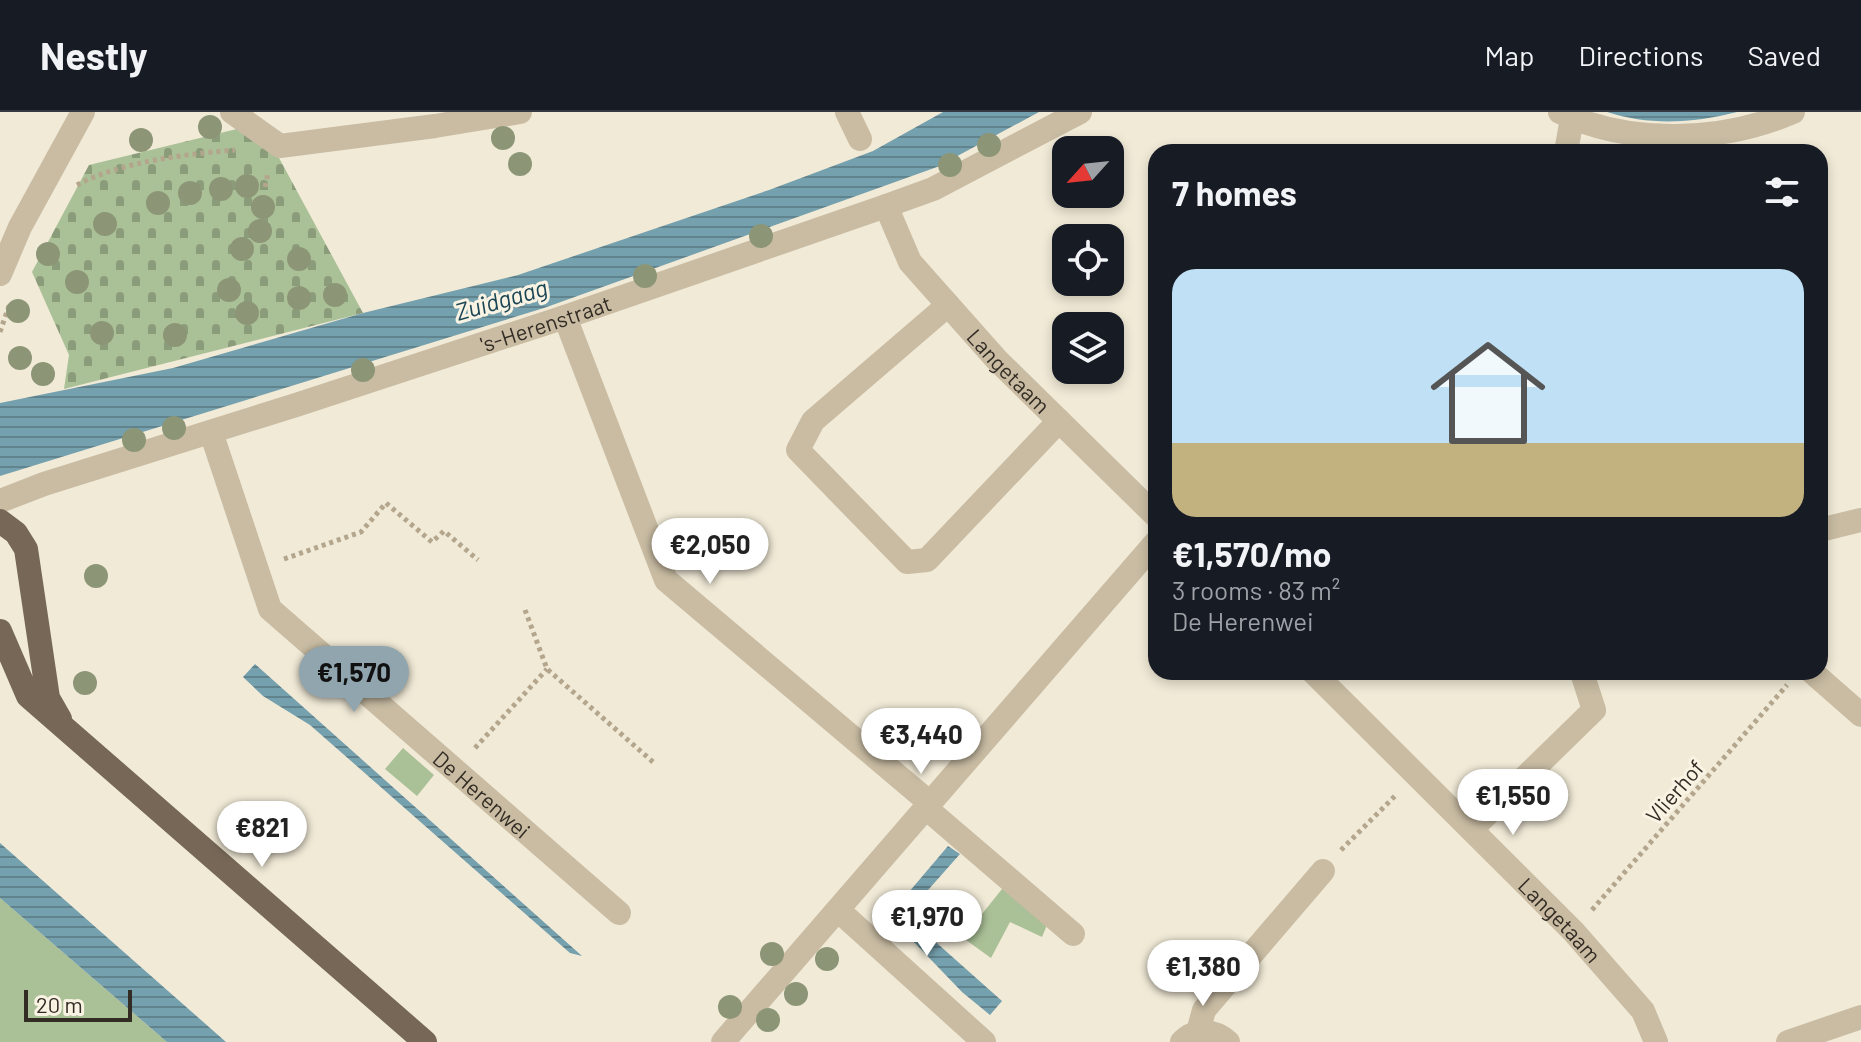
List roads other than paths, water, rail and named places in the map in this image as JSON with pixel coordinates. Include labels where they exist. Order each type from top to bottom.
[{"type":"main road","points":[[0,521],[16,533],[26,549],[48,698],[67,731]]},
{"type":"main road","points":[[0,631],[28,696],[425,1042]]},
{"type":"street","points":[[232,112],[280,146],[520,112]]},
{"type":"street","points":[[847,112],[860,139]]},
{"type":"street","name":"'s-Herenstraat","points":[[0,501],[44,484],[565,317],[886,206],[933,189],[1080,112]]},
{"type":"street","points":[[1566,144],[1566,115],[1627,133],[1692,135],[1743,129],[1793,112]]},
{"type":"street","points":[[0,274],[72,116]]},
{"type":"street","name":"Langetaam","points":[[886,206],[910,262],[997,360],[1148,508]]},
{"type":"street","points":[[948,305],[813,421],[798,450],[907,562],[927,560],[1059,421]]},
{"type":"street","points":[[565,317],[666,580],[1073,934]]},
{"type":"street","name":"De Herenwei","points":[[211,432],[270,609],[619,913]]},
{"type":"street","points":[[1828,528],[1861,520]]},
{"type":"street","points":[[723,1042],[1148,551]]},
{"type":"street","name":"Langetaam","points":[[1321,680],[1573,931],[1643,1011],[1656,1042]]},
{"type":"street","points":[[1472,829],[1594,710],[1584,680]]},
{"type":"street","points":[[1821,680],[1861,715]]},
{"type":"street","points":[[1190,1037],[1204,1010],[1323,871]]},
{"type":"street","points":[[838,910],[984,1042]]},
{"type":"street","points":[[1788,1042],[1861,1017]]},
{"type":"street","points":[[1190,1037],[1219,1034],[1228,1042]]},
{"type":"water","name":"Zuidgaag","points":[[943,112],[1039,112],[937,167],[544,308],[0,476],[0,403],[173,368],[363,313],[518,275],[769,190],[873,151]]},
{"type":"water","points":[[1607,112],[1737,112],[1705,119],[1656,121]]},
{"type":"water","points":[[255,664],[582,956],[570,953],[310,725],[263,696],[243,677]]},
{"type":"water","points":[[0,843],[226,1042],[167,1042],[0,898]]},
{"type":"water","points":[[948,846],[960,854],[913,907],[910,916],[1002,1001],[990,1015],[962,992],[887,914]]}]
